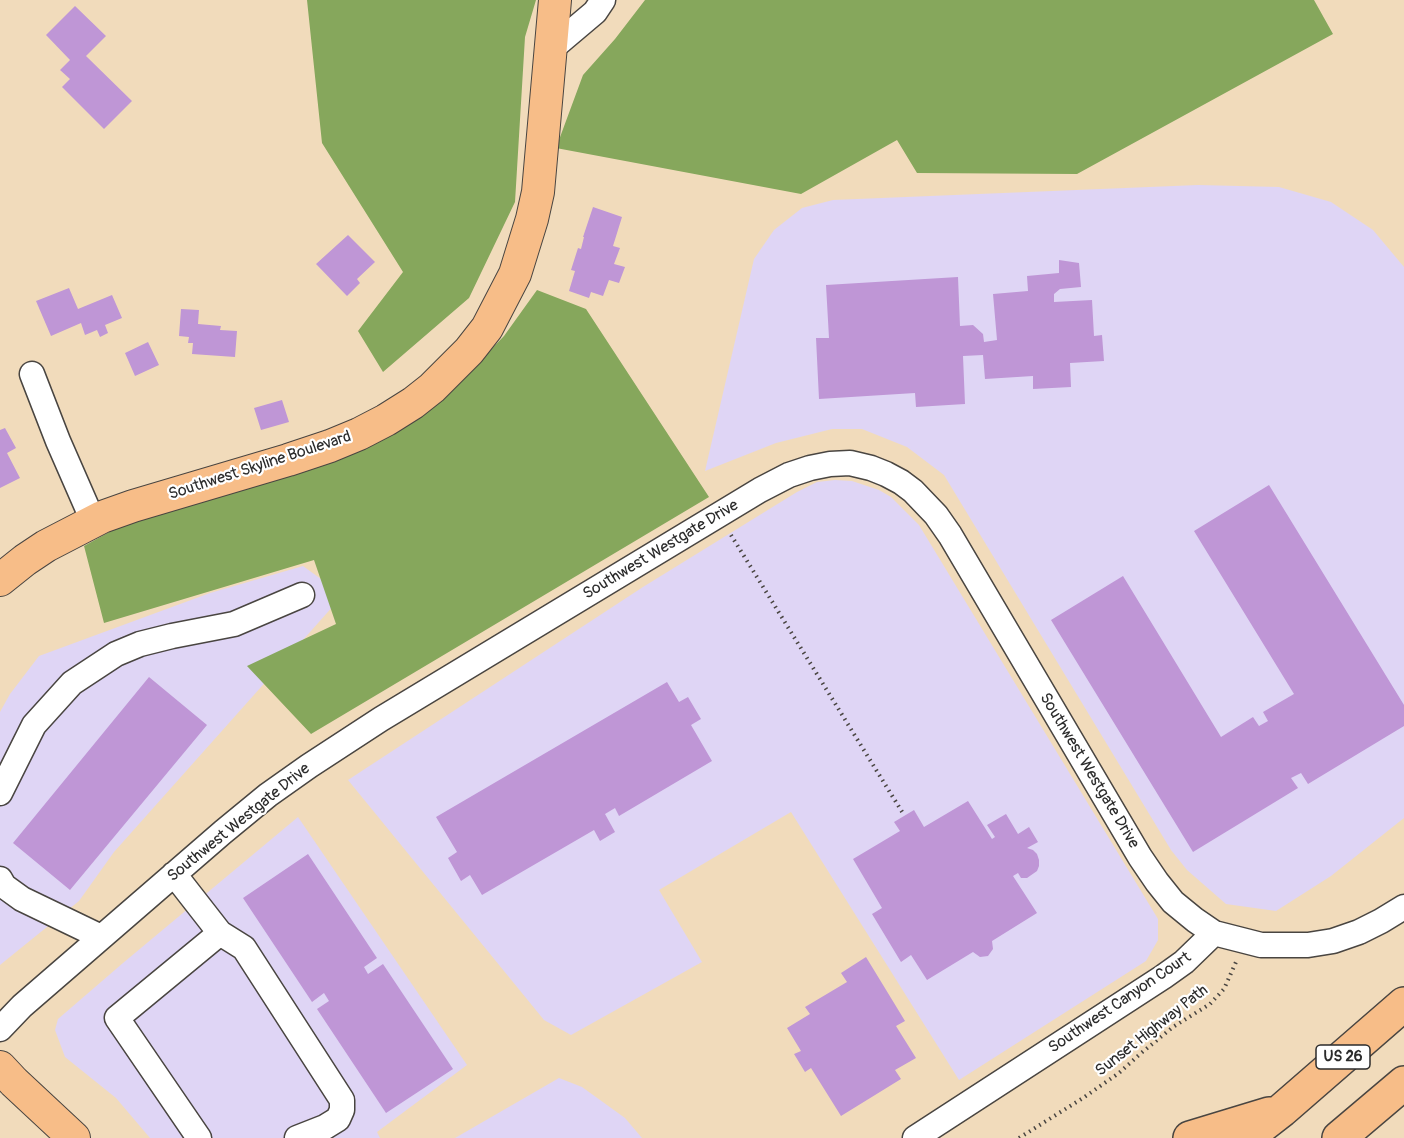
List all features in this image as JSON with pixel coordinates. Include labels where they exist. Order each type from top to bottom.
[{"type":"highway","name":"US 26","points":[[1246,1138],[1282,1110],[1404,1004]]},
{"type":"highway","points":[[1339,1138],[1404,1083]]},
{"type":"highway","points":[[1190,1138],[1282,1110]]},
{"type":"main road","name":"Southwest Skyline Boulevard","points":[[0,580],[46,546],[93,521],[133,506],[288,460],[358,434],[413,403],[432,388],[469,351],[487,328],[515,274],[532,219],[538,192],[555,0]]},
{"type":"main road","points":[[0,1066],[74,1138]]},
{"type":"street","points":[[550,50],[595,12],[603,0]]},
{"type":"street","points":[[32,374],[93,521]]},
{"type":"street","name":"Southwest Westgate Drive","points":[[0,1029],[22,1006],[174,874],[268,795],[309,766],[411,701],[760,490],[789,475],[830,464],[850,463],[879,471],[913,491],[936,514],[1156,882],[1173,902],[1214,933]]},
{"type":"street","points":[[0,793],[34,725],[72,683],[116,654],[140,644],[234,624],[302,595]]},
{"type":"street","points":[[174,874],[220,933],[244,948],[342,1100],[342,1110],[338,1119],[297,1138]]},
{"type":"street","points":[[0,879],[4,886],[22,899],[101,937]]},
{"type":"street","points":[[1214,933],[1261,945],[1308,945],[1333,941],[1359,932],[1404,907]]},
{"type":"street","points":[[199,1138],[117,1018],[220,933]]},
{"type":"street","name":"Southwest Canyon Court","points":[[915,1138],[1163,978],[1185,962],[1214,933]]},
{"type":"path","points":[[728,529],[904,815]]},
{"type":"path","name":"Sunset Highway Path","points":[[1019,1138],[1119,1073],[1173,1027],[1210,1004],[1224,989],[1244,941]]},
{"type":"shaded area","points":[[1198,185],[1279,187],[1331,202],[1373,230],[1404,267],[1404,818],[1331,876],[1276,911],[1226,904],[1187,870],[1171,850],[944,475],[907,447],[862,429],[832,429],[776,443],[705,471],[754,259],[774,230],[802,208],[833,200]]},
{"type":"shaded area","points":[[852,481],[879,490],[891,497],[919,525],[1158,919],[1158,940],[1146,961],[959,1080],[791,812],[659,890],[702,962],[571,1035],[544,1020],[348,780],[643,587],[797,492],[817,482]]},
{"type":"shaded area","points":[[303,566],[343,595],[114,852],[79,901],[0,965],[0,712],[10,694],[39,656],[210,593]]},
{"type":"shaded area","points":[[298,817],[467,1065],[377,1132],[380,1138],[150,1138],[116,1098],[65,1057],[55,1030],[58,1019]]},
{"type":"shaded area","points":[[559,1078],[582,1087],[625,1118],[642,1138],[455,1138]]},
{"type":"green space","points":[[307,0],[536,0],[525,37],[515,202],[469,298],[383,372],[358,331],[403,272],[322,143]]},
{"type":"green space","points":[[645,0],[1314,0],[1333,34],[1077,174],[917,173],[897,140],[801,194],[556,148],[583,75]]},
{"type":"green space","points":[[537,290],[586,309],[709,497],[311,734],[247,666],[336,624],[314,560],[104,623],[84,546],[113,530],[445,397],[504,336]]},
{"type":"building","points":[[75,6],[106,36],[86,56],[132,101],[104,129],[62,87],[70,79],[60,70],[70,60],[46,35]]},
{"type":"building","points":[[593,207],[622,217],[613,246],[620,248],[614,264],[625,267],[619,283],[609,280],[603,296],[591,292],[589,298],[569,291],[575,271],[571,270],[578,248],[581,249]]},
{"type":"building","points":[[348,235],[375,262],[357,279],[360,283],[347,296],[316,264]]},
{"type":"building","points":[[1059,260],[1079,263],[1081,287],[1060,289],[1054,294],[1054,302],[1092,300],[1094,336],[1102,335],[1104,361],[1070,363],[1071,387],[1033,389],[1033,376],[985,379],[983,355],[963,356],[965,404],[916,407],[915,393],[819,399],[816,338],[829,338],[826,285],[958,277],[960,326],[973,325],[983,334],[984,342],[997,340],[993,294],[1028,291],[1027,276],[1059,273]]},
{"type":"building","points":[[69,288],[78,309],[112,295],[122,318],[105,325],[108,333],[100,337],[97,330],[85,335],[81,323],[51,336],[36,301]]},
{"type":"building","points":[[181,309],[199,310],[198,324],[221,326],[220,330],[237,331],[235,357],[192,354],[193,343],[188,343],[189,337],[179,336]]},
{"type":"building","points":[[148,342],[159,365],[135,376],[125,353]]},
{"type":"building","points":[[282,400],[289,422],[261,430],[254,408]]},
{"type":"building","points":[[5,428],[16,448],[7,453],[20,478],[0,488],[0,430]]},
{"type":"building","points":[[1269,485],[1404,705],[1404,726],[1308,784],[1301,773],[1291,778],[1298,788],[1193,852],[1051,620],[1123,576],[1221,737],[1253,717],[1259,726],[1268,721],[1263,712],[1294,694],[1194,531]]},
{"type":"building","points":[[149,677],[207,725],[70,890],[13,843]]},
{"type":"building","points":[[667,682],[679,702],[688,697],[701,719],[691,725],[712,761],[619,816],[615,808],[605,814],[615,832],[600,841],[594,830],[482,895],[470,875],[461,881],[448,858],[457,852],[436,817]]},
{"type":"building","points":[[968,801],[992,839],[995,837],[987,825],[1006,814],[1018,834],[1029,827],[1038,842],[1027,848],[1037,854],[1039,866],[1037,871],[1027,878],[1021,878],[1018,873],[1013,876],[1037,913],[992,941],[993,949],[988,956],[980,957],[973,952],[927,980],[911,955],[901,962],[872,914],[882,908],[853,859],[900,831],[894,822],[914,810],[924,827]]},
{"type":"building","points":[[308,854],[377,958],[364,967],[368,974],[383,964],[453,1069],[386,1113],[317,1009],[329,1001],[324,993],[312,1002],[243,898]]},
{"type":"building","points":[[866,957],[905,1021],[896,1026],[916,1058],[895,1070],[901,1079],[841,1116],[811,1068],[805,1072],[794,1054],[801,1051],[787,1028],[810,1014],[805,1007],[847,982],[841,973]]}]
